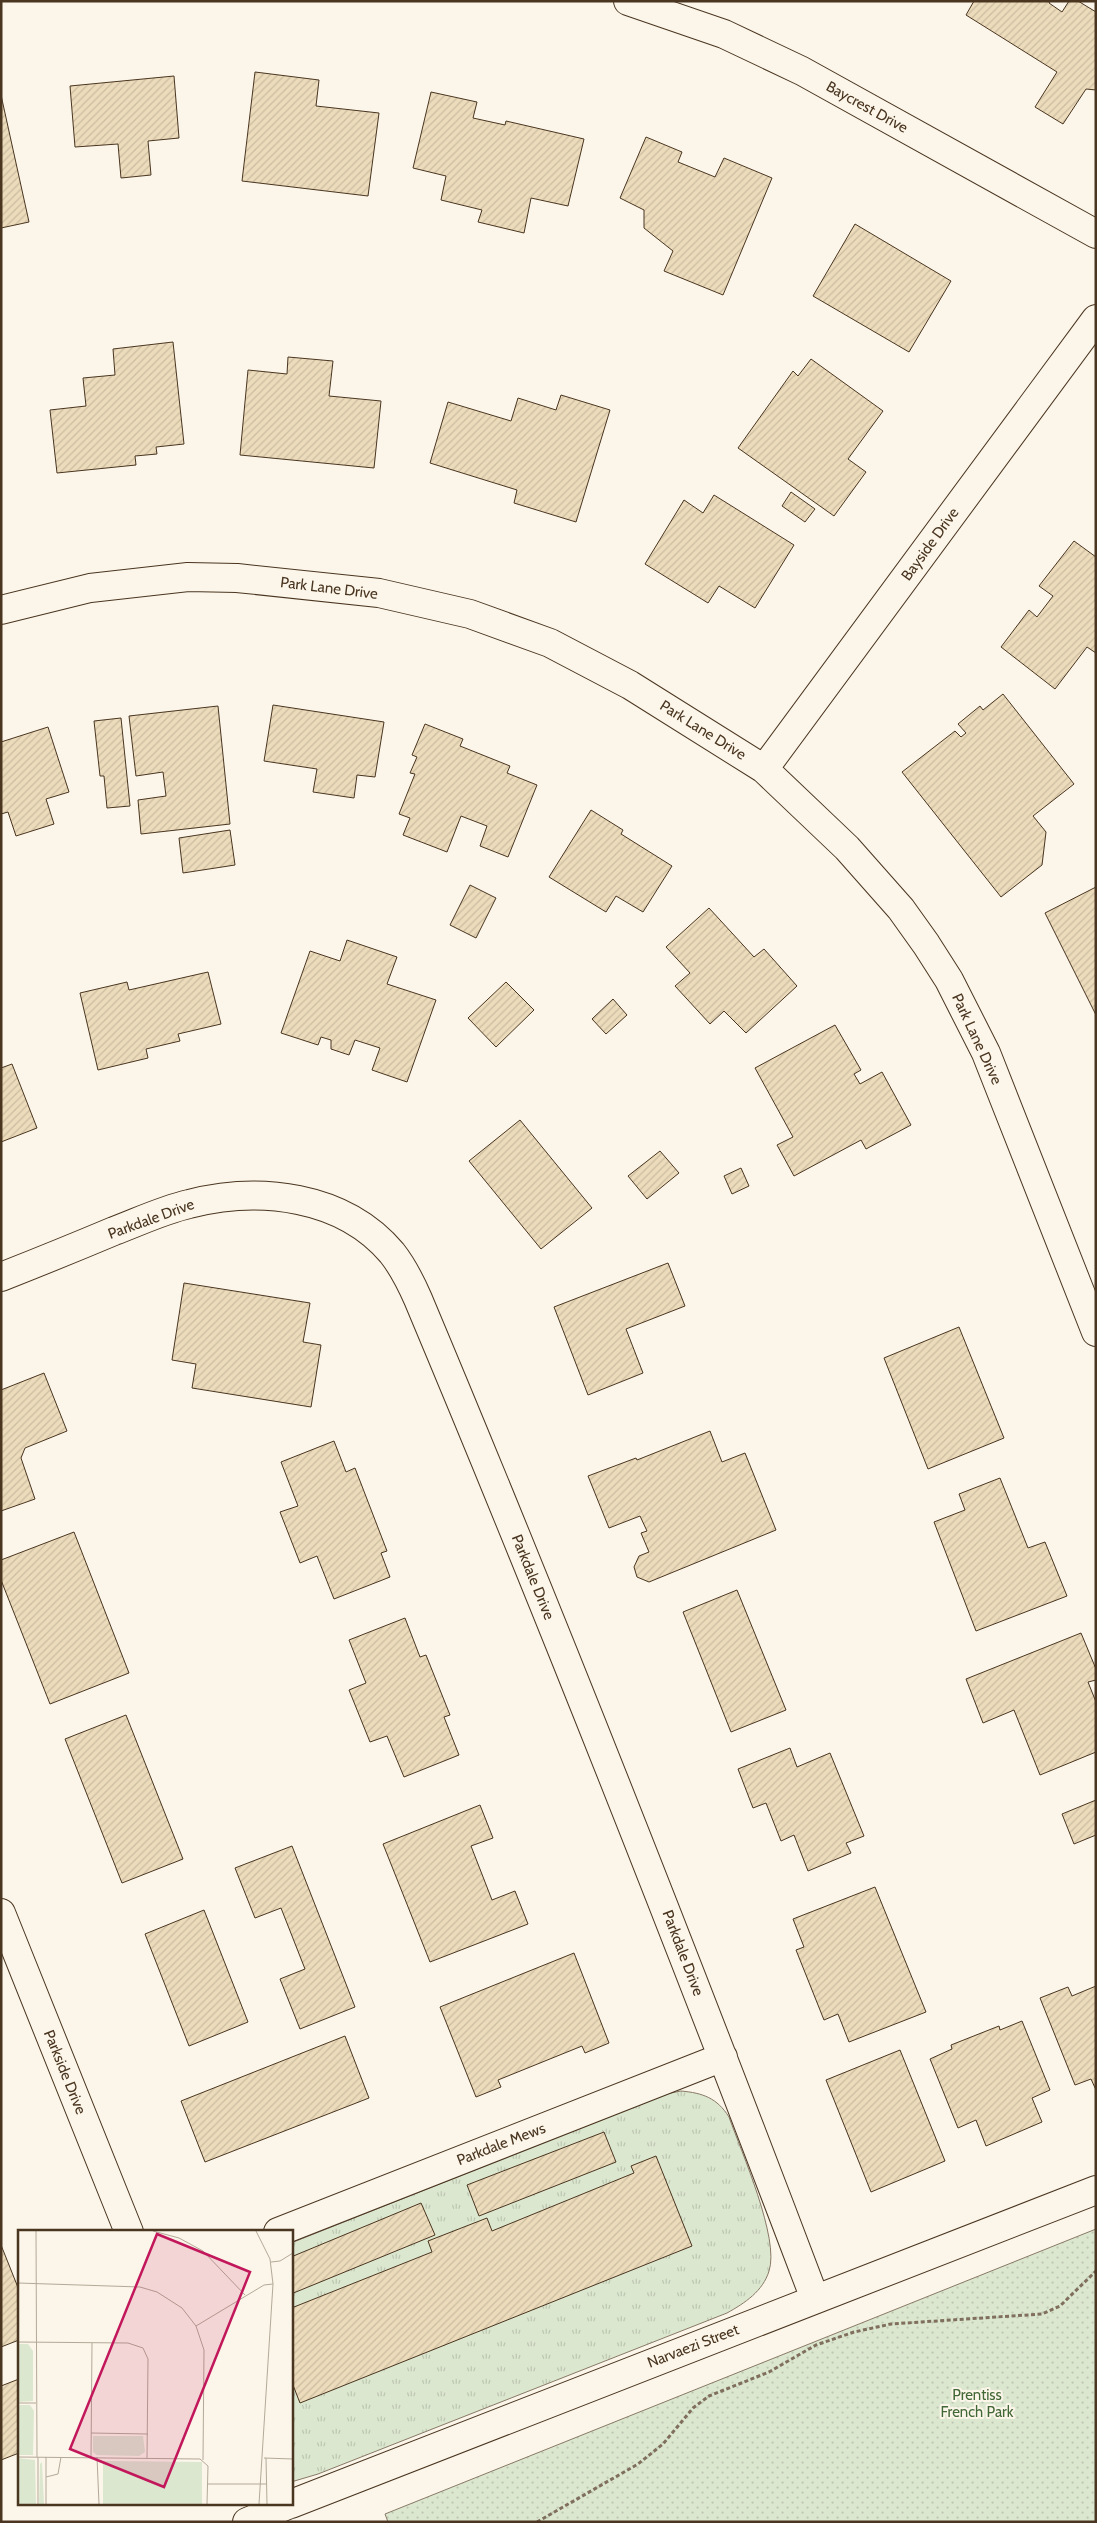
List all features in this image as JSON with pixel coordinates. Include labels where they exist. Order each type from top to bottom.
[{"type":"street","name":"Baycrest Drive","points":[[628,1],[724,34],[802,71],[1096,234]]},
{"type":"street","name":"Bayside Drive","points":[[764,769],[1096,320]]},
{"type":"street","name":"Park Lane Drive","points":[[1,610],[90,588],[188,577],[237,578],[379,593],[470,614],[550,643],[630,685],[764,769],[847,848],[901,909],[949,980],[986,1053],[1096,1332]]},
{"type":"street","name":"Parkdale Drive","points":[[1,1277],[189,1204],[253,1195],[285,1196],[327,1208],[368,1231],[391,1253],[405,1272],[418,1299],[492,1474],[723,2057],[815,2299]]},
{"type":"street","name":"Parkside Drive","points":[[1,1913],[128,2230]]},
{"type":"street","name":"Parkdale Mews","points":[[283,2230],[723,2057]]},
{"type":"street","name":"Narvaezi Street","points":[[246,2522],[299,2507],[815,2299],[1096,2190]]},
{"type":"street","points":[[239,2506],[246,2522]]},
{"type":"path","points":[[537,2522],[638,2464],[663,2444],[693,2408],[709,2396],[769,2372],[816,2345],[854,2332],[891,2324],[1042,2314],[1060,2306],[1096,2271]]},
{"type":"green space","points":[[681,2091],[703,2095],[720,2105],[729,2117],[758,2195],[769,2238],[771,2257],[769,2271],[758,2290],[747,2301],[727,2313],[318,2474],[292,2482],[292,2243],[666,2094]]},
{"type":"green space","name":"Prentiss French Park","points":[[1096,2229],[1096,2522],[388,2522],[385,2514]]},
{"type":"building","points":[[974,1],[1050,1],[1049,3],[1062,12],[1069,1],[1078,1],[1096,12],[1096,90],[1086,89],[1063,124],[1035,107],[1057,72],[966,15]]},
{"type":"building","points":[[255,72],[319,80],[316,106],[379,113],[368,196],[242,181]]},
{"type":"building","points":[[174,76],[179,138],[148,141],[151,175],[121,178],[118,144],[75,147],[70,86]]},
{"type":"building","points":[[431,92],[477,102],[473,118],[505,125],[506,121],[584,139],[568,206],[531,198],[524,233],[478,222],[482,210],[441,200],[446,176],[413,168]]},
{"type":"building","points":[[1,95],[29,222],[1,228]]},
{"type":"building","points":[[646,137],[682,152],[678,162],[715,177],[724,158],[772,178],[723,295],[664,271],[673,251],[644,228],[644,210],[620,198]]},
{"type":"building","points":[[855,224],[951,281],[909,352],[813,296]]},
{"type":"building","points":[[173,342],[184,444],[156,447],[157,454],[135,456],[136,465],[57,473],[50,410],[86,406],[83,378],[115,375],[113,349]]},
{"type":"building","points":[[288,357],[333,361],[329,396],[381,401],[374,468],[240,455],[248,370],[287,374]]},
{"type":"building","points":[[811,359],[883,411],[848,459],[866,472],[834,516],[738,448],[793,371],[798,376]]},
{"type":"building","points":[[561,395],[610,410],[576,522],[514,503],[517,490],[430,463],[448,402],[511,421],[518,398],[556,410]]},
{"type":"building","points":[[791,492],[815,509],[805,522],[782,506]]},
{"type":"building","points":[[714,495],[794,545],[755,608],[719,586],[708,603],[645,564],[684,500],[703,513]]},
{"type":"building","points":[[1074,541],[1096,557],[1096,653],[1087,647],[1055,689],[1001,647],[1029,610],[1037,617],[1053,596],[1039,586]]},
{"type":"building","points":[[1003,694],[1074,784],[1033,816],[1046,832],[1042,865],[1001,897],[902,772],[955,731],[961,737],[966,733],[958,724],[980,706],[983,710]]},
{"type":"building","points":[[273,705],[384,722],[375,777],[357,775],[354,798],[313,792],[317,769],[264,761]]},
{"type":"building","points":[[218,706],[230,824],[141,834],[138,800],[166,796],[163,772],[136,776],[129,716]]},
{"type":"building","points":[[121,718],[130,806],[107,808],[104,776],[100,776],[94,721]]},
{"type":"building","points":[[425,724],[463,739],[460,746],[510,766],[507,773],[537,785],[508,857],[480,846],[487,826],[461,816],[447,852],[403,835],[410,818],[399,814],[415,774],[410,773],[417,757],[412,755]]},
{"type":"building","points":[[48,727],[69,792],[46,799],[54,824],[16,836],[8,812],[1,814],[1,742]]},
{"type":"building","points":[[591,810],[623,830],[621,834],[672,866],[643,912],[616,896],[606,912],[549,877]]},
{"type":"building","points":[[230,830],[235,865],[183,873],[179,838]]},
{"type":"building","points":[[470,885],[496,898],[476,938],[450,925]]},
{"type":"building","points":[[1096,887],[1096,1015],[1045,913]]},
{"type":"building","points":[[709,908],[754,957],[764,949],[797,986],[746,1033],[724,1011],[710,1024],[675,986],[690,973],[666,947]]},
{"type":"building","points":[[347,940],[397,957],[387,984],[436,1000],[407,1082],[372,1070],[380,1048],[355,1040],[349,1055],[331,1049],[331,1040],[321,1037],[318,1045],[281,1033],[310,951],[340,961]]},
{"type":"building","points":[[208,972],[221,1024],[178,1034],[180,1041],[146,1049],[148,1058],[98,1070],[80,993],[127,982],[129,990]]},
{"type":"building","points":[[506,982],[534,1010],[496,1047],[468,1018]]},
{"type":"building","points":[[613,999],[627,1015],[606,1034],[592,1019]]},
{"type":"building","points":[[835,1025],[861,1070],[854,1074],[860,1084],[882,1072],[911,1125],[866,1149],[861,1140],[794,1176],[777,1145],[793,1137],[755,1068]]},
{"type":"building","points":[[12,1064],[37,1128],[1,1142],[1,1068]]},
{"type":"building","points":[[520,1120],[592,1208],[541,1249],[469,1161]]},
{"type":"building","points":[[660,1151],[679,1173],[647,1199],[628,1176]]},
{"type":"building","points":[[741,1168],[749,1186],[732,1194],[724,1176]]},
{"type":"building","points":[[668,1263],[685,1306],[626,1329],[643,1373],[588,1395],[554,1307]]},
{"type":"building","points":[[184,1283],[310,1303],[303,1342],[321,1345],[311,1407],[192,1388],[196,1364],[172,1360]]},
{"type":"building","points":[[959,1327],[1004,1438],[928,1469],[884,1358]]},
{"type":"building","points":[[44,1373],[67,1431],[25,1448],[21,1458],[35,1499],[1,1511],[1,1390]]},
{"type":"building","points":[[710,1431],[722,1462],[745,1453],[776,1530],[649,1582],[637,1577],[634,1567],[639,1556],[649,1552],[641,1533],[647,1531],[640,1516],[609,1528],[588,1476],[636,1458],[637,1460]]},
{"type":"building","points":[[334,1441],[346,1472],[355,1468],[387,1551],[381,1553],[390,1577],[334,1599],[317,1556],[300,1563],[280,1512],[298,1506],[281,1462]]},
{"type":"building","points":[[1000,1478],[1028,1548],[1045,1542],[1067,1596],[976,1631],[934,1522],[965,1510],[959,1494]]},
{"type":"building","points":[[74,1532],[129,1673],[50,1704],[1,1580],[1,1560]]},
{"type":"building","points":[[737,1590],[786,1710],[731,1732],[683,1612]]},
{"type":"building","points":[[405,1618],[420,1657],[426,1655],[450,1715],[444,1717],[459,1755],[404,1777],[387,1736],[370,1742],[349,1690],[366,1683],[349,1640]]},
{"type":"building","points":[[1081,1633],[1096,1669],[1096,1680],[1088,1682],[1096,1702],[1096,1752],[1040,1775],[1014,1710],[983,1723],[966,1679]]},
{"type":"building","points":[[126,1715],[183,1859],[122,1883],[65,1739]]},
{"type":"building","points":[[790,1748],[797,1767],[830,1753],[864,1836],[846,1843],[851,1853],[808,1871],[794,1835],[781,1841],[766,1803],[753,1808],[738,1769]]},
{"type":"building","points":[[1096,1800],[1096,1835],[1074,1844],[1062,1814]]},
{"type":"building","points":[[480,1805],[493,1838],[471,1846],[492,1900],[515,1891],[528,1924],[430,1962],[383,1844]]},
{"type":"building","points":[[292,1846],[355,2007],[300,2029],[280,1979],[305,1969],[281,1908],[255,1918],[235,1868]]},
{"type":"building","points":[[875,1887],[926,2012],[849,2042],[838,2014],[824,2020],[796,1950],[804,1947],[793,1919]]},
{"type":"building","points":[[204,1910],[248,2022],[189,2046],[145,1934]]},
{"type":"building","points":[[574,1953],[609,2043],[585,2053],[582,2046],[498,2080],[501,2087],[476,2097],[440,2007]]},
{"type":"building","points":[[1096,1986],[1096,2090],[1091,2079],[1075,2085],[1040,1998],[1068,1987],[1072,1996]]},
{"type":"building","points":[[1022,2021],[1050,2090],[1032,2098],[1042,2122],[986,2146],[976,2120],[958,2128],[930,2059],[952,2049],[951,2045],[999,2026],[1000,2030]]},
{"type":"building","points":[[345,2036],[369,2098],[205,2162],[181,2101]]},
{"type":"building","points":[[900,2050],[945,2161],[871,2192],[826,2080]]},
{"type":"building","points":[[604,2132],[616,2162],[479,2216],[467,2185]]},
{"type":"building","points":[[656,2156],[692,2246],[300,2403],[292,2383],[292,2303],[294,2307],[432,2252],[428,2241],[487,2218],[492,2231],[634,2173],[631,2166]]},
{"type":"building","points":[[421,2203],[435,2235],[292,2294],[292,2257]]},
{"type":"building","points":[[1,2245],[18,2288],[18,2340],[1,2347]]},
{"type":"building","points":[[18,2379],[18,2453],[1,2460],[1,2386]]}]
